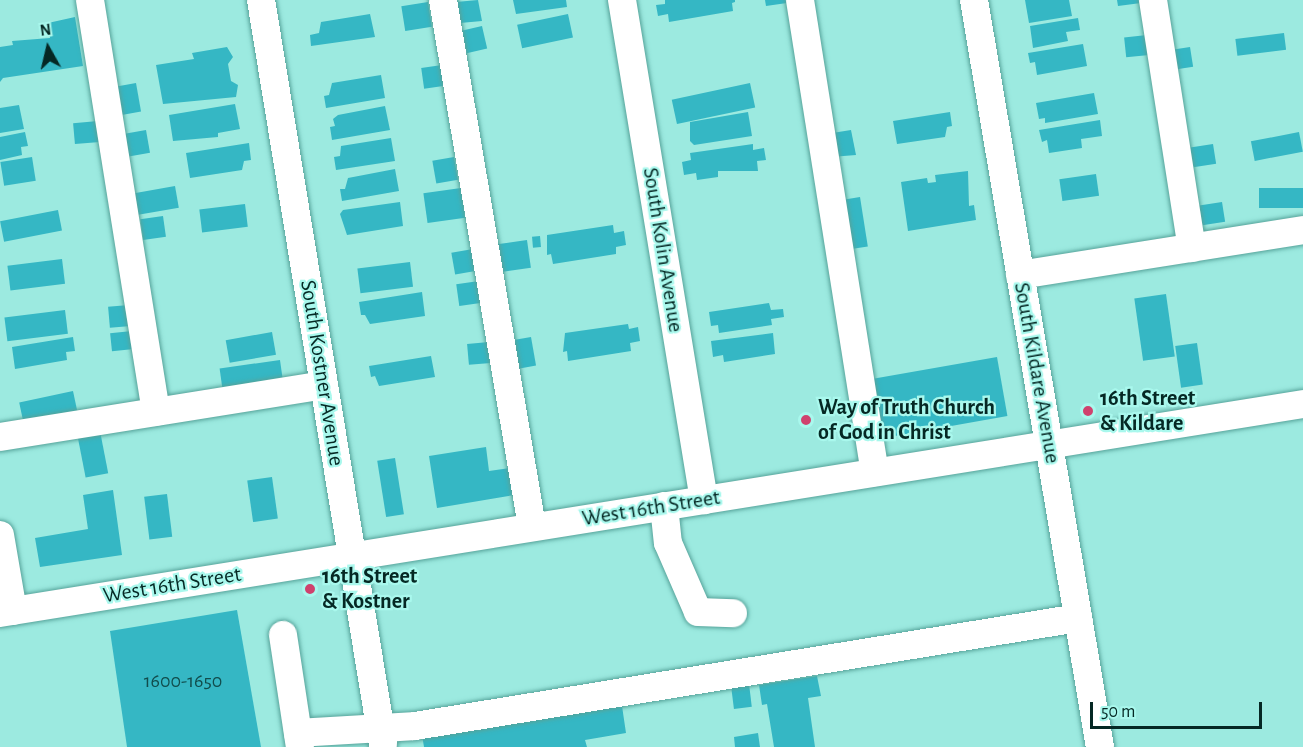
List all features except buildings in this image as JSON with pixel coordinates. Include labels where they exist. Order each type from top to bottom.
[{"type":"street","points":[[90,0],[156,412]]},
{"type":"street","name":"South Kostner Avenue","points":[[261,0],[382,737]]},
{"type":"street","points":[[443,0],[532,527]]},
{"type":"street","name":"South Kolin Avenue","points":[[622,0],[704,500]]},
{"type":"street","points":[[800,0],[875,472]]},
{"type":"street","name":"South Kildare Avenue","points":[[974,0],[1100,747]]},
{"type":"street","points":[[1153,0],[1192,248]]},
{"type":"street","points":[[1020,275],[1303,230]]},
{"type":"street","points":[[0,437],[324,385]]},
{"type":"street","name":"West 16th Street","points":[[7,612],[1303,404]]},
{"type":"street","points":[[664,506],[668,543],[698,612],[733,613]]},
{"type":"street","points":[[0,535],[7,612]]},
{"type":"street","points":[[283,635],[299,740],[382,737],[415,726],[1078,618]]},
{"type":"place","name":"16th Street & Kildare","points":[[1088,411]]},
{"type":"place","name":"Way of Truth Church of God in Christ","points":[[806,420]]},
{"type":"place","name":"16th Street & Kostner","points":[[310,589]]}]
